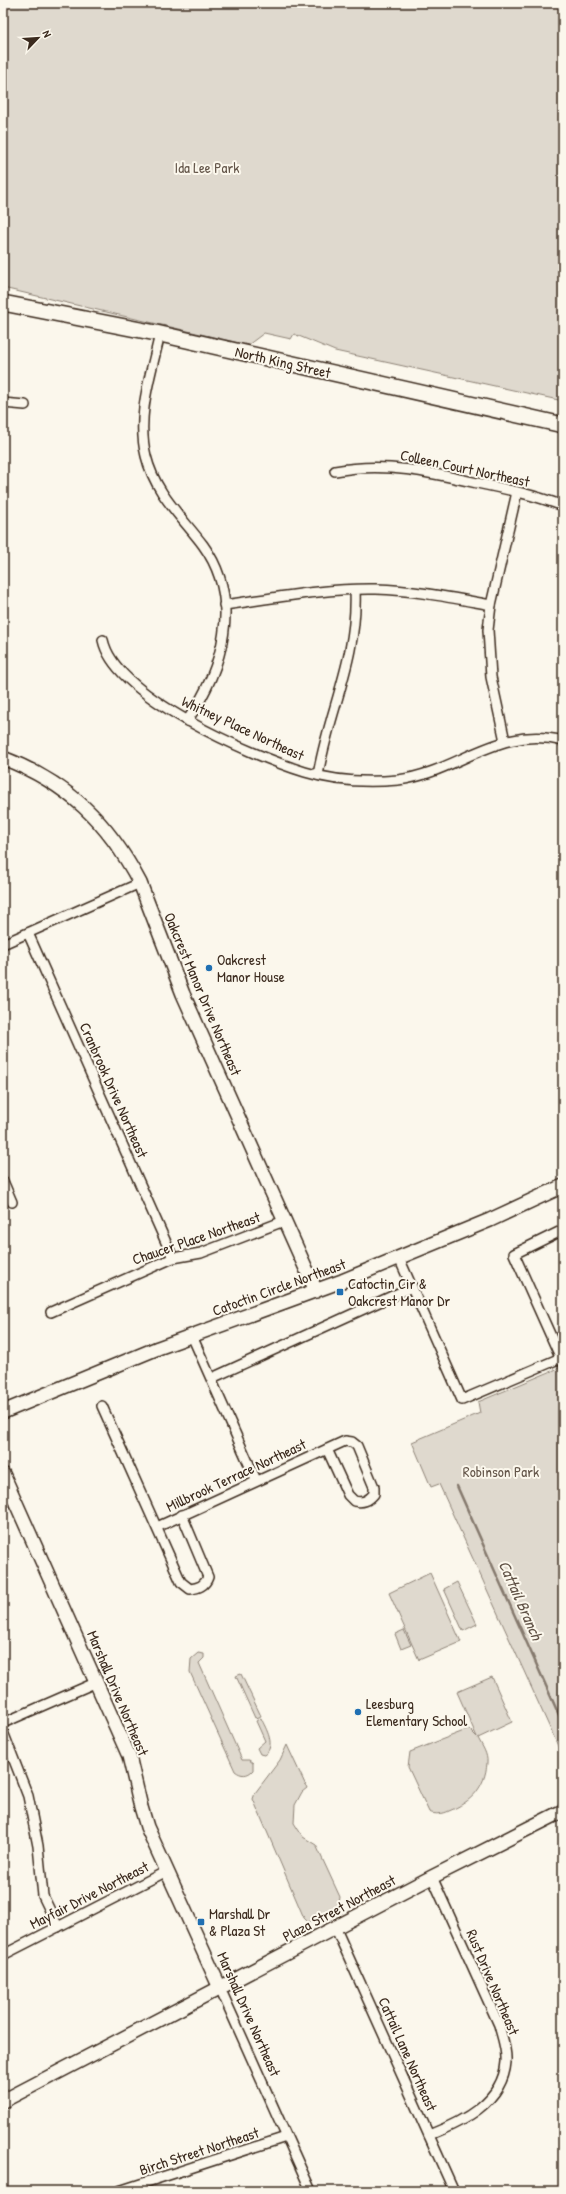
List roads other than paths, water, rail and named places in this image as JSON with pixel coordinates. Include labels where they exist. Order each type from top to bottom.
[{"type":"main road","name":"North King Street","points":[[3,303],[160,334],[563,425]]},
{"type":"street","points":[[160,334],[143,413],[143,435],[146,456],[153,476],[162,494],[202,544],[213,561],[223,587],[226,602],[224,605],[224,633],[219,661],[208,687],[187,721]]},
{"type":"street","points":[[3,403],[25,405]]},
{"type":"street","name":"Colleen Court Northeast","points":[[335,471],[368,466],[412,469],[517,492],[563,506]]},
{"type":"street","points":[[505,741],[494,697],[488,655],[488,630],[491,605],[517,492]]},
{"type":"street","points":[[224,605],[320,592],[355,590],[412,591],[491,605]]},
{"type":"street","points":[[318,775],[353,644],[356,607],[355,590]]},
{"type":"street","name":"Whitney Place Northeast","points":[[103,640],[108,657],[118,668],[138,687],[187,721],[284,765],[318,775],[344,780],[399,780],[428,772],[488,746],[505,741],[528,738],[563,741]]},
{"type":"street","name":"Oakcrest Manor Drive Northeast","points":[[3,758],[50,780],[76,799],[109,832],[122,850],[140,883],[183,994],[316,1291]]},
{"type":"street","points":[[3,944],[140,883]]},
{"type":"street","name":"Cranbrook Drive Northeast","points":[[28,933],[173,1258]]},
{"type":"street","points":[[3,1181],[12,1202]]},
{"type":"street","name":"Catoctin Circle Northeast","points":[[3,1412],[192,1336],[316,1291],[399,1258],[503,1214],[563,1186]]},
{"type":"street","name":"Chaucer Place Northeast","points":[[51,1312],[173,1258],[201,1253],[284,1221]]},
{"type":"street","points":[[399,1258],[462,1400],[562,1359],[514,1254],[563,1230]]},
{"type":"street","points":[[212,1378],[412,1287]]},
{"type":"street","points":[[192,1336],[212,1378],[256,1480]]},
{"type":"street","points":[[102,1406],[181,1582],[190,1589],[199,1588],[207,1582],[208,1577],[182,1515]]},
{"type":"street","name":"Millbrook Terrace Northeast","points":[[157,1527],[256,1480],[345,1441],[352,1442],[357,1446],[374,1487],[374,1494],[369,1500],[361,1502],[354,1501],[348,1495],[327,1449]]},
{"type":"street","name":"Marshall Drive Northeast","points":[[3,1474],[130,1756],[141,1807],[167,1871],[311,2191]]},
{"type":"street","points":[[3,1724],[97,1682]]},
{"type":"street","points":[[3,1732],[28,1796],[34,1821],[44,1896],[58,1927]]},
{"type":"street","name":"Plaza Street Northeast","points":[[3,2101],[336,1929],[432,1877],[563,1811]]},
{"type":"street","name":"Mayfair Drive Northeast","points":[[3,1955],[167,1871]]},
{"type":"street","name":"Rust Drive Northeast","points":[[429,2135],[451,2126],[478,2110],[500,2084],[506,2061],[505,2046],[499,2025],[432,1877]]},
{"type":"street","name":"Cattail Lane Northeast","points":[[336,1929],[454,2191]]},
{"type":"street","name":"Birch Street Northeast","points":[[119,2191],[286,2137]]},
{"type":"waterway","name":"Cattail Branch","points":[[457,1486],[563,1724]]},
{"type":"place","name":"Oakcrest Manor House","points":[[209,968]]},
{"type":"place","name":"Catoctin Cir & Oakcrest Manor Dr","points":[[340,1292]]},
{"type":"place","name":"Leesburg Elementary School","points":[[358,1712]]},
{"type":"place","name":"Marshall Dr & Plaza St","points":[[201,1922]]},
{"type":"park label","name":"Ida Lee Park","points":[[207,167]]},
{"type":"park label","name":"Robinson Park","points":[[501,1471]]}]
